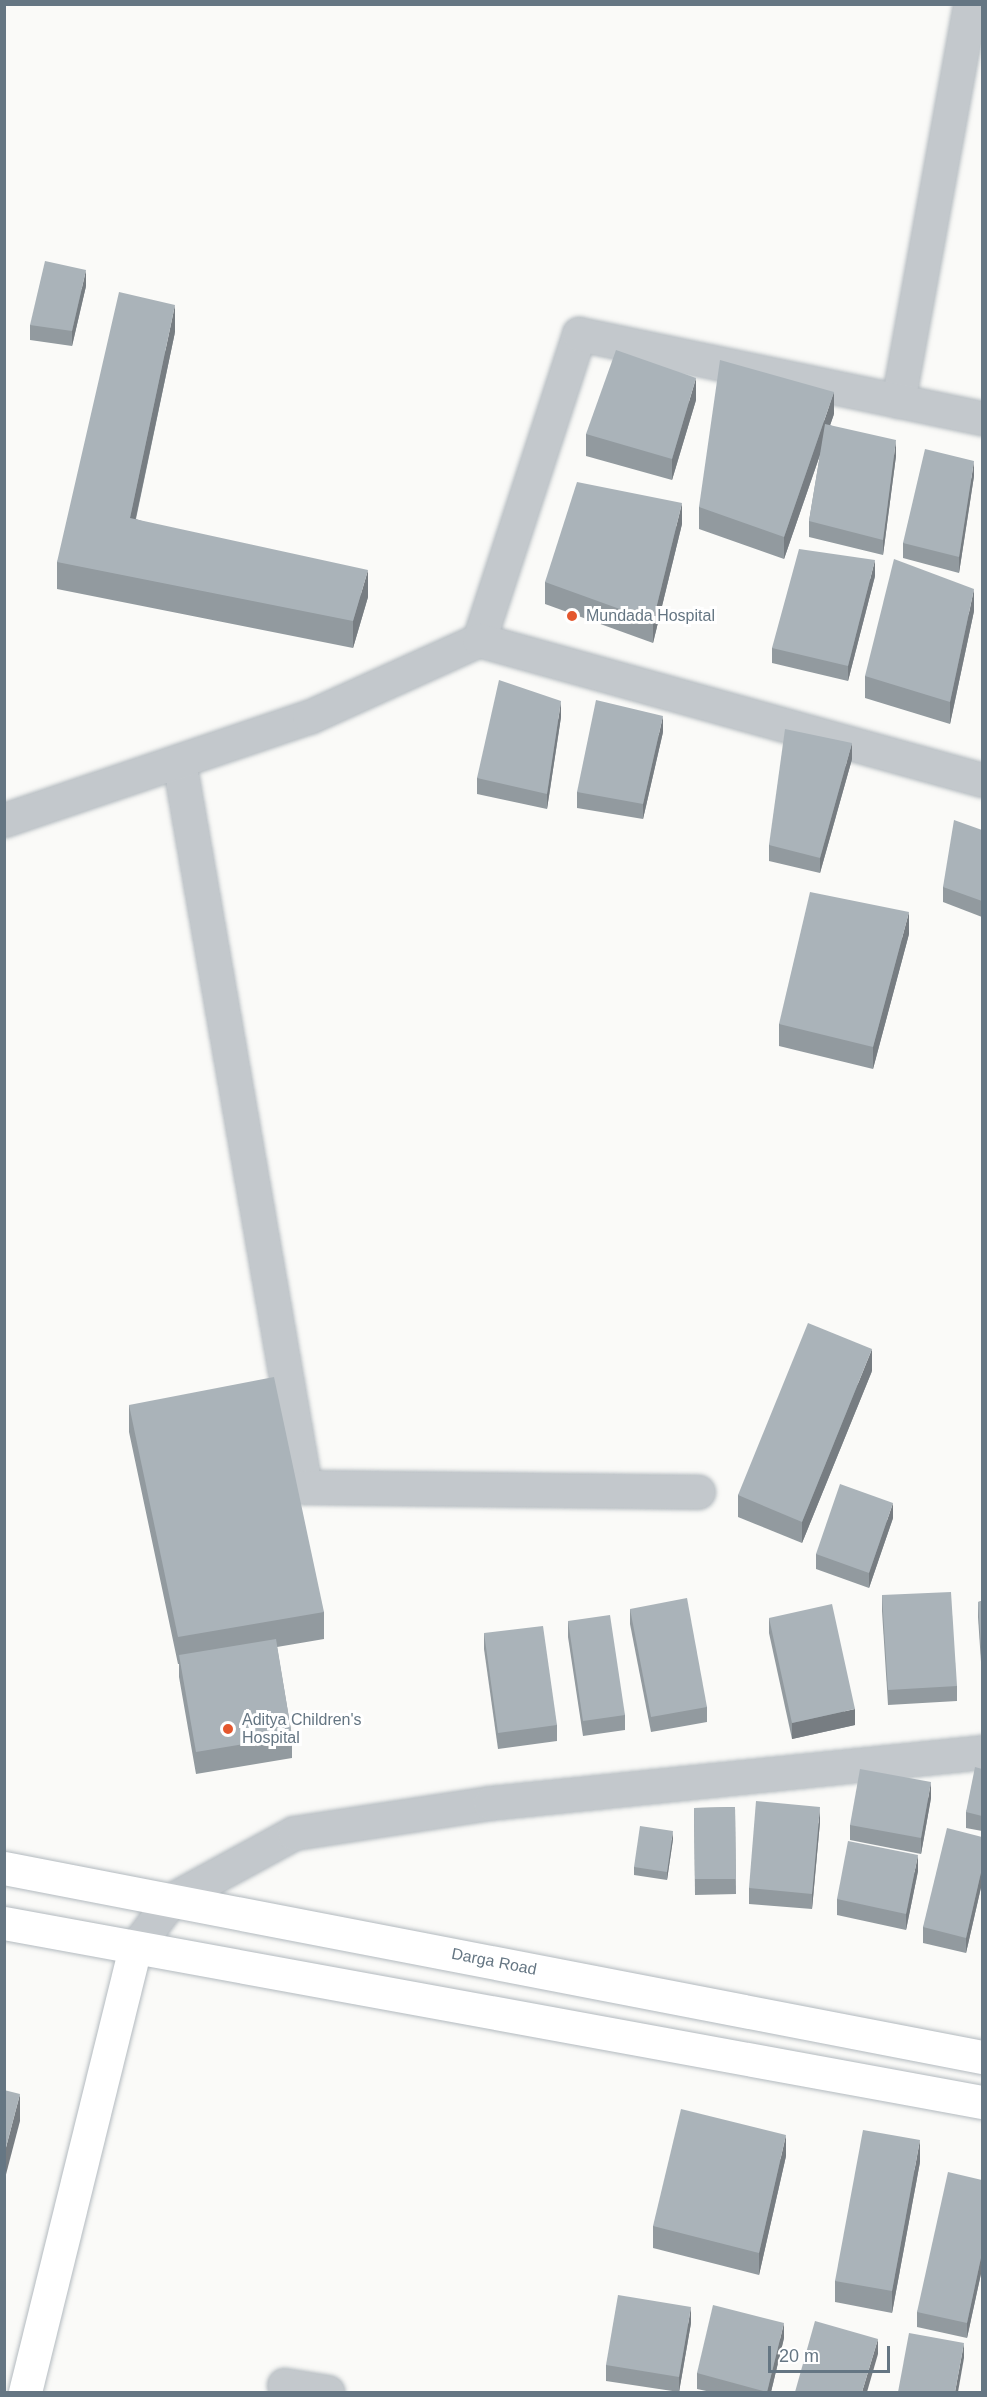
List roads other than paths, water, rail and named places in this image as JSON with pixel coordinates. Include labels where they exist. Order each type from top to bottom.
[{"type":"main road","name":"Darga Road","points":[[4,1868],[982,2057]]},
{"type":"main road","points":[[4,1923],[982,2102]]},
{"type":"main road","points":[[25,2392],[135,1948]]},
{"type":"street","points":[[898,401],[970,4]]},
{"type":"street","points":[[479,640],[579,334],[982,418]]},
{"type":"street","points":[[4,820],[309,717],[479,640],[982,780]]},
{"type":"street","points":[[179,761],[305,1486],[698,1492]]},
{"type":"street","points":[[135,1948],[171,1899],[294,1833],[490,1803],[982,1752]]},
{"type":"street","points":[[284,2385],[327,2392]]},
{"type":"place","name":"Mundada Hospital","points":[[572,616]]},
{"type":"place","name":"Aditya Children's Hospital","points":[[228,1729]]}]
